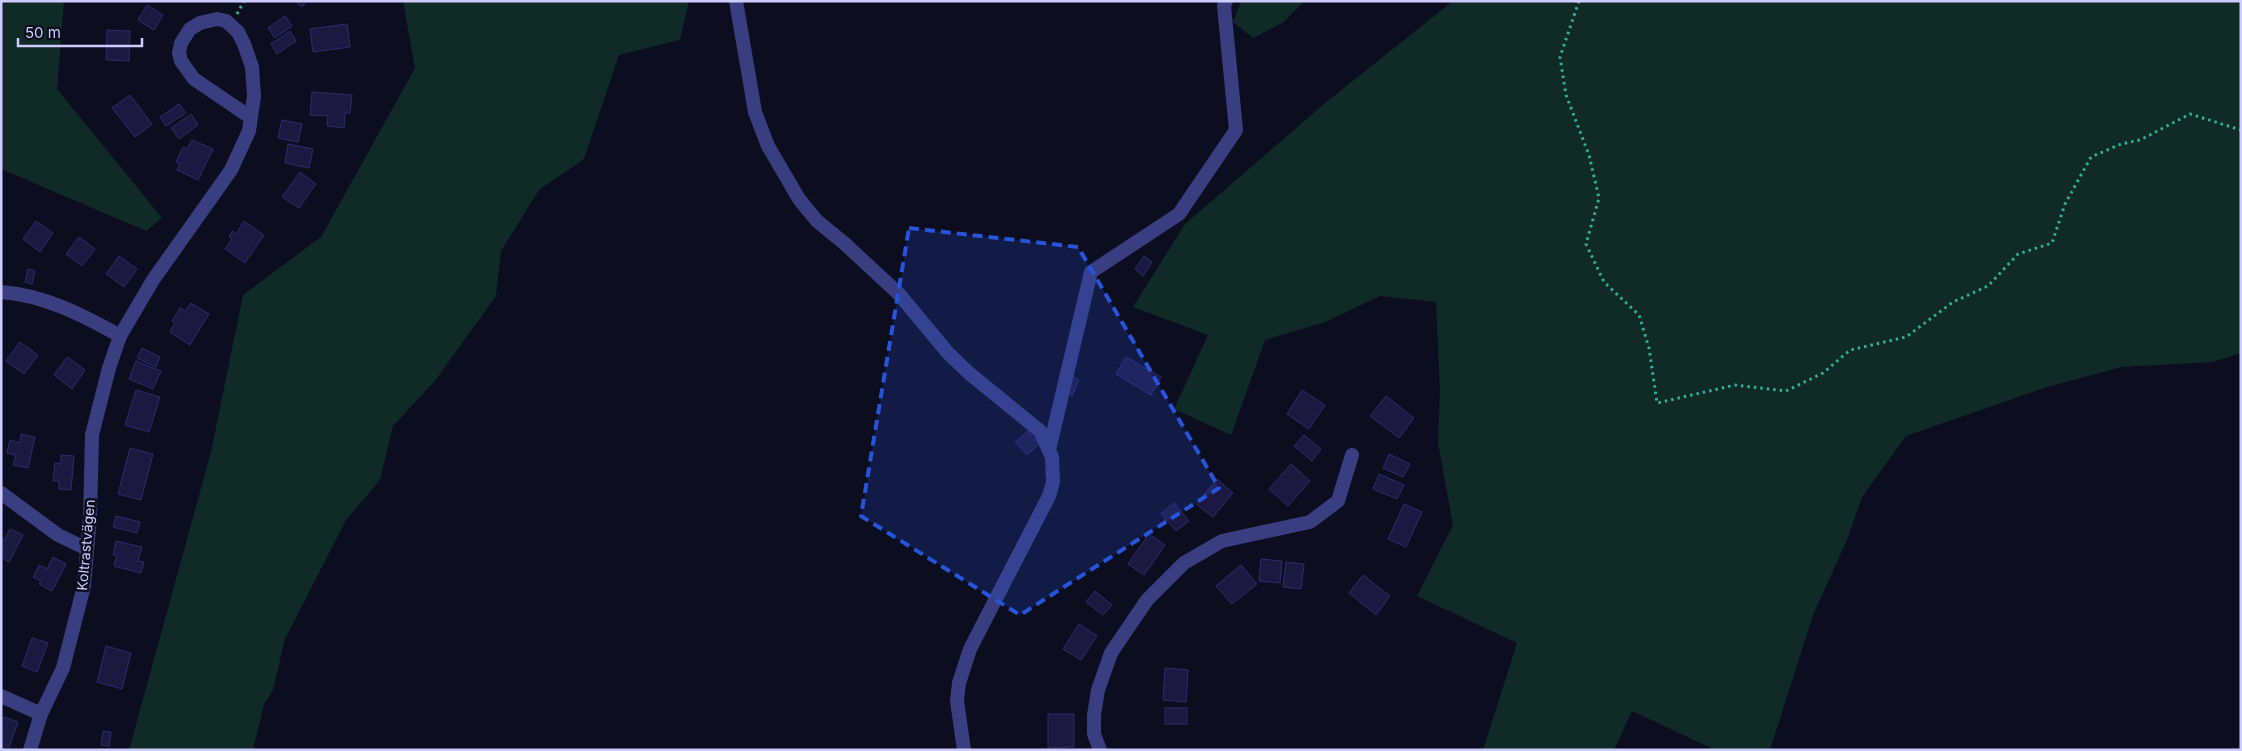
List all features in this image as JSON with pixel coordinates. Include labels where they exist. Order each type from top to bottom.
[{"type":"street","points":[[736,1],[755,112],[768,146],[799,199],[817,221],[844,243],[899,294],[948,353],[970,374],[1040,432],[1052,458],[1054,469],[1049,496],[970,649],[959,683],[957,701],[964,750]]},
{"type":"street","points":[[1049,450],[1091,272],[1179,214],[1236,130],[1224,6],[1226,1]]},
{"type":"street","name":"Koltrastvägen","points":[[30,750],[41,714],[66,658],[84,586],[90,516],[92,435],[109,368],[120,336],[153,280],[230,170],[249,131],[254,96],[252,66],[238,32],[230,24],[217,19],[200,23],[190,29],[181,43],[179,53],[181,61],[194,79],[250,117]]},
{"type":"street","points":[[1,292],[39,298],[72,311],[120,336]]},
{"type":"street","points":[[1100,750],[1094,734],[1094,715],[1098,690],[1110,653],[1147,600],[1184,563],[1222,541],[1310,522],[1338,501],[1352,455]]},
{"type":"street","points":[[1,493],[58,535],[87,549]]},
{"type":"street","points":[[1,696],[41,714]]},
{"type":"path","points":[[1579,1],[1560,57],[1566,95],[1589,155],[1599,198],[1586,244],[1604,282],[1639,315],[1649,348],[1657,403],[1735,385],[1786,391],[1822,373],[1850,350],[1906,337],[1953,302],[1988,286],[2018,254],[2052,242],[2065,204],[2091,157],[2121,144],[2140,140],[2190,114],[2241,130]]},
{"type":"highlighted area","points":[[909,228],[1078,247],[1219,488],[1020,615],[861,516]]},
{"type":"green space","points":[[1,1],[64,1],[57,89],[162,218],[146,231],[1,169]]},
{"type":"green space","points":[[403,1],[689,1],[680,40],[619,55],[584,159],[539,190],[501,251],[496,296],[434,382],[393,426],[380,480],[346,520],[285,639],[273,690],[264,704],[253,750],[129,750],[211,452],[243,295],[321,237],[415,68]]},
{"type":"green space","points":[[1241,1],[1304,1],[1284,22],[1253,38],[1233,22]]},
{"type":"green space","points":[[1453,1],[2241,1],[2241,353],[2213,362],[2122,367],[2047,387],[1906,436],[1862,497],[1847,540],[1813,615],[1770,750],[1715,750],[1632,711],[1614,750],[1483,750],[1517,643],[1417,596],[1453,525],[1438,443],[1440,391],[1436,302],[1380,296],[1325,322],[1265,340],[1231,435],[1174,409],[1208,335],[1133,307],[1185,224],[1324,104]]},
{"type":"building","points":[[295,1],[306,1],[302,7]]},
{"type":"building","points":[[147,5],[163,15],[154,30],[138,20]]},
{"type":"building","points":[[285,16],[292,26],[275,38],[268,28]]},
{"type":"building","points":[[347,24],[350,47],[313,52],[310,29]]},
{"type":"building","points":[[107,30],[130,31],[129,61],[106,60]]},
{"type":"building","points":[[290,31],[296,41],[277,54],[271,44]]},
{"type":"building","points":[[312,92],[352,95],[350,113],[345,113],[344,128],[327,126],[328,116],[310,115]]},
{"type":"building","points":[[130,95],[152,124],[135,137],[112,108]]},
{"type":"building","points":[[179,104],[186,113],[166,126],[160,117]]},
{"type":"building","points":[[191,114],[198,125],[179,139],[171,128]]},
{"type":"building","points":[[282,120],[302,124],[298,142],[278,138]]},
{"type":"building","points":[[192,140],[213,149],[198,180],[177,170],[180,163],[176,162],[183,147],[187,149]]},
{"type":"building","points":[[288,144],[313,149],[309,168],[285,163]]},
{"type":"building","points":[[300,172],[316,184],[299,208],[282,197]]},
{"type":"building","points":[[36,221],[53,233],[40,252],[23,239]]},
{"type":"building","points":[[244,221],[264,235],[245,263],[225,249],[232,239],[229,236],[233,231],[236,234]]},
{"type":"building","points":[[79,237],[95,249],[82,266],[66,254]]},
{"type":"building","points":[[119,256],[137,269],[124,287],[106,274]]},
{"type":"building","points":[[1144,256],[1152,262],[1143,276],[1135,269]]},
{"type":"building","points":[[28,269],[35,271],[32,284],[25,282]]},
{"type":"building","points":[[191,303],[209,314],[190,345],[170,332],[175,323],[172,321],[180,308],[185,311]]},
{"type":"building","points":[[20,342],[38,355],[24,374],[6,361]]},
{"type":"building","points":[[142,348],[160,357],[156,367],[137,358]]},
{"type":"building","points":[[67,357],[85,370],[72,389],[54,375]]},
{"type":"building","points":[[1126,357],[1161,377],[1151,395],[1116,374]]},
{"type":"building","points":[[136,361],[161,371],[153,389],[129,379]]},
{"type":"building","points":[[1073,377],[1079,380],[1072,396],[1065,393]]},
{"type":"building","points":[[136,390],[160,397],[149,432],[125,425]]},
{"type":"building","points":[[1302,390],[1325,405],[1309,429],[1287,414]]},
{"type":"building","points":[[1386,396],[1414,418],[1399,438],[1370,416]]},
{"type":"building","points":[[1028,431],[1039,444],[1027,455],[1015,442]]},
{"type":"building","points":[[21,434],[35,437],[28,468],[13,465],[16,455],[7,453],[10,440],[20,443]]},
{"type":"building","points":[[1304,435],[1321,449],[1312,461],[1294,446]]},
{"type":"building","points":[[130,448],[153,454],[141,500],[118,494]]},
{"type":"building","points":[[1389,454],[1410,464],[1403,477],[1383,468]]},
{"type":"building","points":[[61,455],[74,456],[71,490],[59,489],[59,481],[53,481],[55,463],[61,464]]},
{"type":"building","points":[[1291,464],[1310,481],[1288,506],[1269,489]]},
{"type":"building","points":[[1379,474],[1404,485],[1397,499],[1373,489]]},
{"type":"building","points":[[1217,479],[1233,493],[1213,517],[1196,504]]},
{"type":"building","points":[[1174,503],[1189,521],[1176,531],[1161,514]]},
{"type":"building","points":[[1404,504],[1422,512],[1406,547],[1388,539]]},
{"type":"building","points":[[116,516],[140,522],[137,533],[113,527]]},
{"type":"building","points":[[10,529],[23,535],[9,562],[1,557],[1,538],[4,540]]},
{"type":"building","points":[[1149,534],[1165,545],[1144,575],[1128,564]]},
{"type":"building","points":[[116,541],[142,547],[138,561],[144,562],[141,573],[114,566],[117,555],[113,555]]},
{"type":"building","points":[[53,557],[66,564],[52,591],[39,584],[41,581],[33,577],[39,565],[47,569]]},
{"type":"building","points":[[1261,559],[1282,561],[1280,583],[1259,581]]},
{"type":"building","points":[[1286,562],[1304,564],[1301,589],[1283,587]]},
{"type":"building","points":[[1241,565],[1257,584],[1232,604],[1216,586]]},
{"type":"building","points":[[1363,575],[1390,596],[1376,615],[1349,593]]},
{"type":"building","points":[[1095,591],[1112,605],[1103,615],[1086,602]]},
{"type":"building","points":[[1079,624],[1097,636],[1081,660],[1063,649]]},
{"type":"building","points":[[32,638],[48,643],[37,672],[22,666]]},
{"type":"building","points":[[106,646],[131,653],[122,689],[97,682]]},
{"type":"building","points":[[1165,668],[1188,670],[1186,702],[1163,700]]},
{"type":"building","points":[[1165,708],[1187,708],[1187,724],[1165,724]]},
{"type":"building","points":[[1048,714],[1074,714],[1074,747],[1048,748]]},
{"type":"building","points":[[4,717],[18,722],[8,750],[1,748],[1,724]]},
{"type":"building","points":[[103,731],[111,732],[109,746],[101,745]]}]
